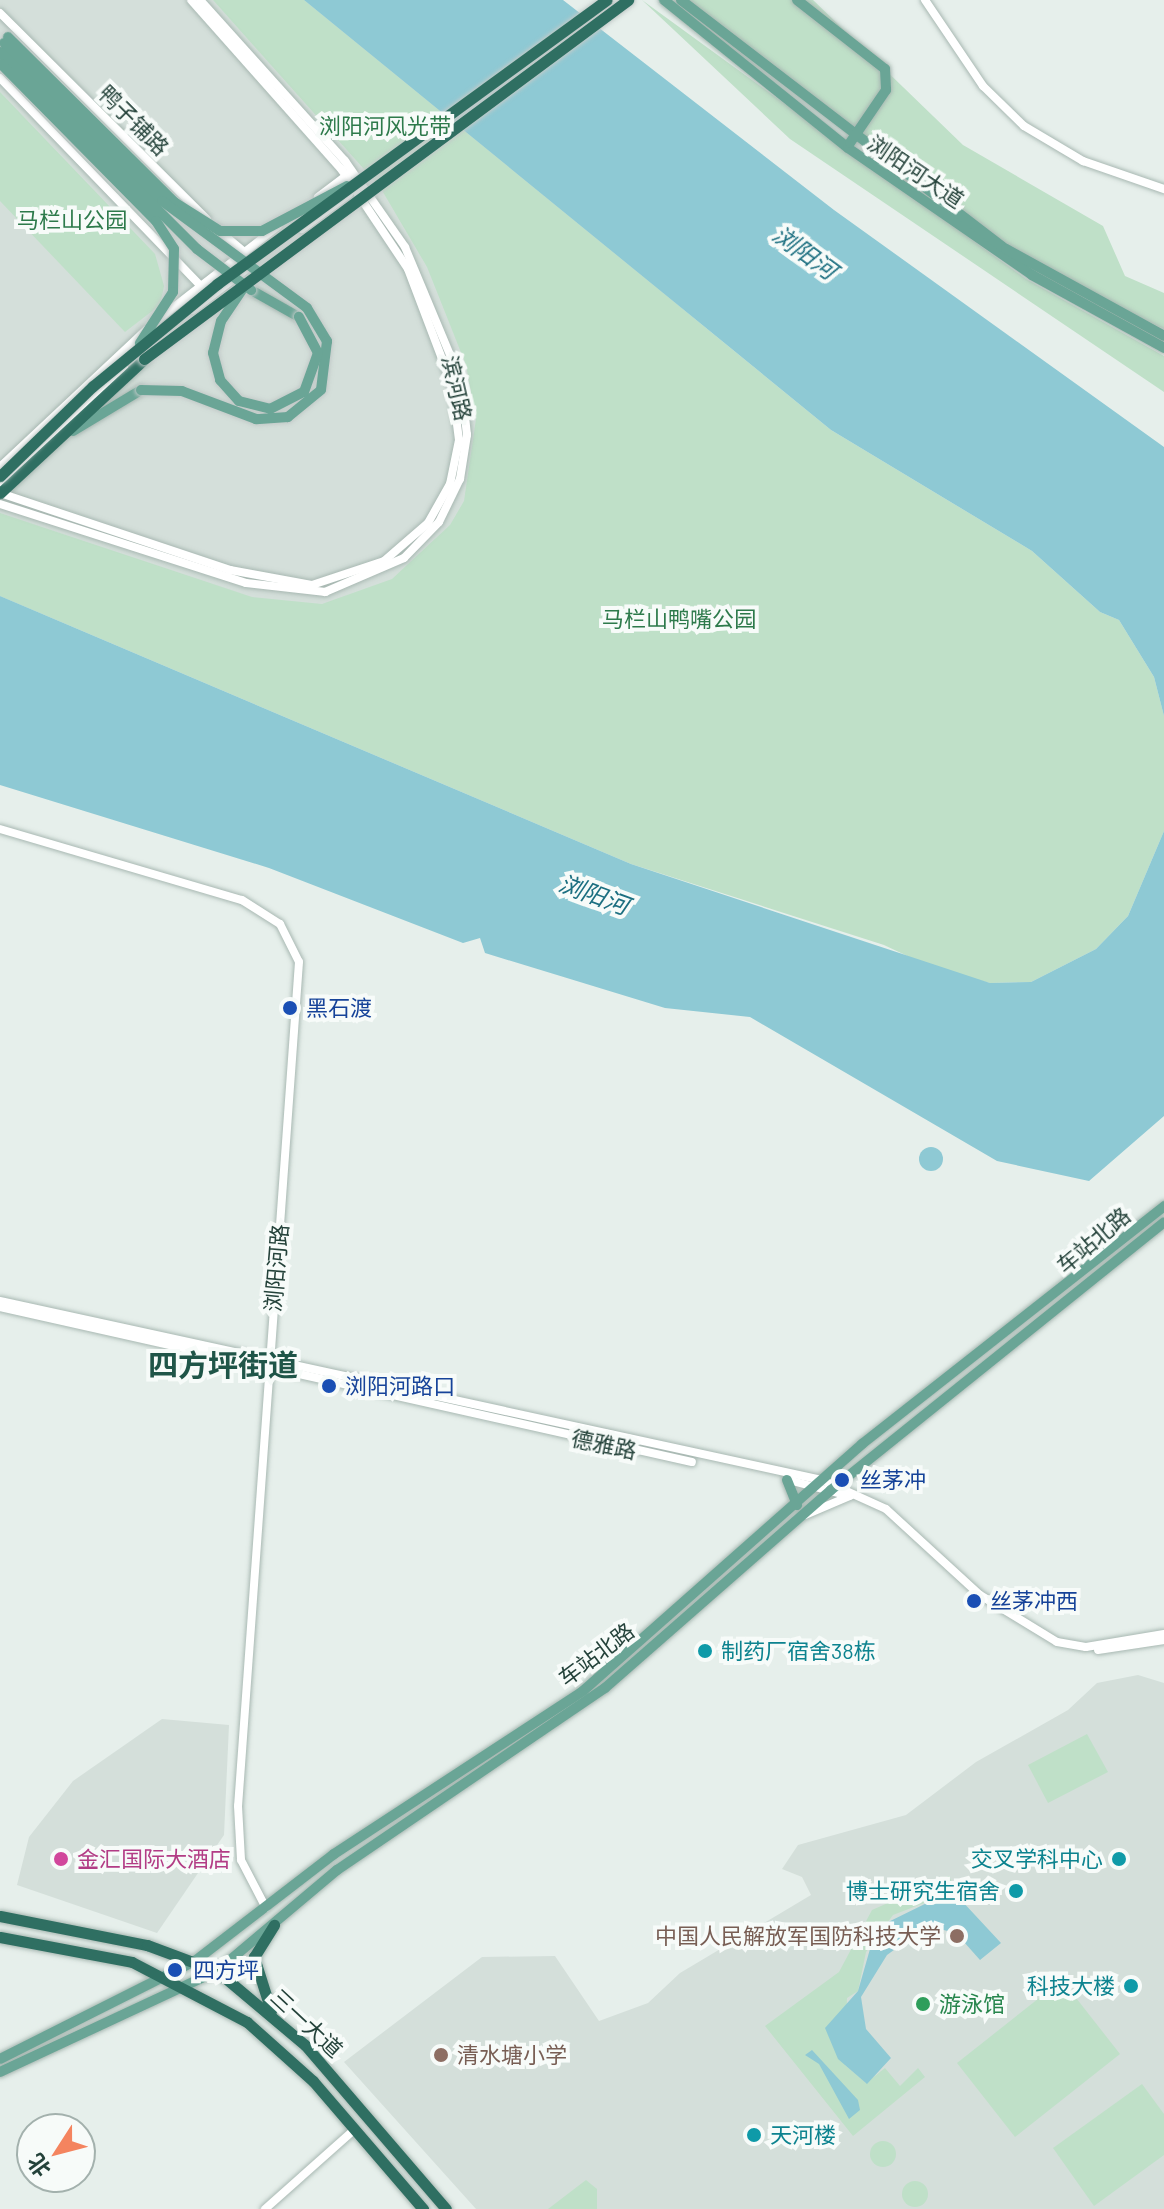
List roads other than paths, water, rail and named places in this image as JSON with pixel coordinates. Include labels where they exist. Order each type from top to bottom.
[{"type":"highway","points":[[0,476],[135,349],[353,181],[606,0]]},
{"type":"highway","points":[[0,493],[177,331],[628,0]]},
{"type":"highway","name":"三一大道","points":[[0,1916],[88,1931],[195,1961],[217,1971],[276,2019],[446,2209]]},
{"type":"highway","points":[[274,1925],[257,1945],[253,1973],[276,2019]]},
{"type":"highway","name":"三一大道","points":[[0,1937],[81,1948],[186,1986],[278,2046],[423,2209]]},
{"type":"main road","name":"浏阳河大道","points":[[681,0],[853,138],[1006,249],[1164,336]]},
{"type":"main road","points":[[797,0],[885,69],[886,90],[848,148]]},
{"type":"main road","name":"浏阳河大道","points":[[667,1],[848,148],[1032,275],[1164,348]]},
{"type":"main road","points":[[2,40],[174,202],[220,231],[262,231],[353,181]]},
{"type":"main road","points":[[2,40],[197,249],[233,279],[242,285],[251,290],[287,309],[299,317],[309,329],[318,353],[304,392],[270,409],[239,401],[215,367],[221,321],[234,300],[240,293],[246,286],[347,204]]},
{"type":"main road","points":[[2,40],[162,201],[307,308],[329,356],[321,390],[288,417],[256,419],[182,391],[141,390],[100,410],[35,458]]},
{"type":"main road","points":[[1,64],[156,221],[174,249],[173,292],[135,349]]},
{"type":"main road","name":"车站北路","points":[[0,2059],[195,1961],[334,1854],[634,1653],[820,1483],[1164,1206]]},
{"type":"main road","name":"车站北路","points":[[0,2072],[217,1971],[337,1870],[605,1688],[834,1488],[1164,1222]]},
{"type":"main road","points":[[787,1480],[797,1505]]},
{"type":"street","name":"滨河路","points":[[0,493],[286,583],[336,581],[406,545],[450,484],[459,417],[424,304],[353,181],[191,0]]},
{"type":"street","name":"滨河路","points":[[0,504],[277,591],[345,588],[414,549],[447,510],[460,479],[465,407],[416,267],[353,181],[200,0]]},
{"type":"street","points":[[925,0],[983,86],[1024,126],[1083,161],[1164,189]]},
{"type":"street","name":"鸭子铺路","points":[[0,13],[244,252]]},
{"type":"street","points":[[0,78],[200,285]]},
{"type":"street","points":[[0,467],[95,371],[200,285],[244,252],[353,181]]},
{"type":"street","points":[[0,485],[136,356],[353,181]]},
{"type":"street","name":"浏阳河路","points":[[0,829],[242,900],[280,924],[295,945],[299,974],[268,1362],[238,1806],[241,1860],[266,1908]]},
{"type":"street","points":[[0,1301],[268,1362]]},
{"type":"street","name":"德雅路","points":[[0,1307],[268,1362],[820,1483],[886,1509],[980,1595],[1057,1642],[1086,1647],[1164,1637]]},
{"type":"street","name":"德雅路","points":[[268,1362],[787,1480],[820,1483]]},
{"type":"street","name":"德雅路","points":[[834,1488],[884,1512],[967,1590],[1038,1638],[1080,1652],[1164,1637]]},
{"type":"street","points":[[805,1516],[850,1496]]},
{"type":"street","points":[[265,2209],[354,2130]]},
{"type":"water","name":"浏阳河","points":[[304,0],[563,0],[834,210],[1164,447],[1164,716],[1154,677],[1119,620],[1100,612],[1032,551],[831,430]]},
{"type":"water","name":"浏阳河","points":[[0,596],[631,864],[990,983],[1031,982],[1096,949],[1128,916],[1164,831],[1164,1116],[1089,1181],[997,1161],[750,1017],[665,1008],[485,953],[480,938],[463,943],[269,868],[0,785]]},
{"type":"water","points":[[931,1147],[939,1151],[943,1159],[939,1167],[931,1171],[923,1167],[919,1159],[923,1151]]},
{"type":"water","points":[[937,1898],[961,1900],[1001,1943],[980,1960],[956,1933],[927,1926],[887,1955],[861,1997],[866,2029],[891,2058],[867,2084],[838,2059],[825,2028],[858,1991],[876,1928]]},
{"type":"water","points":[[812,2050],[858,2100],[860,2110],[849,2119],[819,2064],[805,2055]]},
{"type":"place","name":"黑石渡","points":[[290,1008]]},
{"type":"place","name":"浏阳河路口","points":[[329,1386]]},
{"type":"place","name":"丝茅冲","points":[[842,1480]]},
{"type":"place","name":"丝茅冲西","points":[[974,1601]]},
{"type":"place","name":"制药厂宿舍38栋","points":[[705,1651]]},
{"type":"place","name":"金汇国际大酒店","points":[[61,1859]]},
{"type":"place","name":"交叉学科中心","points":[[1119,1859]]},
{"type":"place","name":"博士研究生宿舍","points":[[1016,1891]]},
{"type":"place","name":"中国人民解放军国防科技大学","points":[[957,1936]]},
{"type":"place","name":"四方坪","points":[[175,1970]]},
{"type":"place","name":"科技大楼","points":[[1131,1986]]},
{"type":"place","name":"游泳馆","points":[[923,2004]]},
{"type":"place","name":"清水塘小学","points":[[441,2055]]},
{"type":"place","name":"天河楼","points":[[754,2135]]},
{"type":"district","name":"四方坪街道","points":[[223,1364]]},
{"type":"park label","name":"浏阳河风光带","points":[[385,126]]},
{"type":"park label","name":"马栏山公园","points":[[72,220]]},
{"type":"park label","name":"马栏山鸭嘴公园","points":[[679,619]]}]
